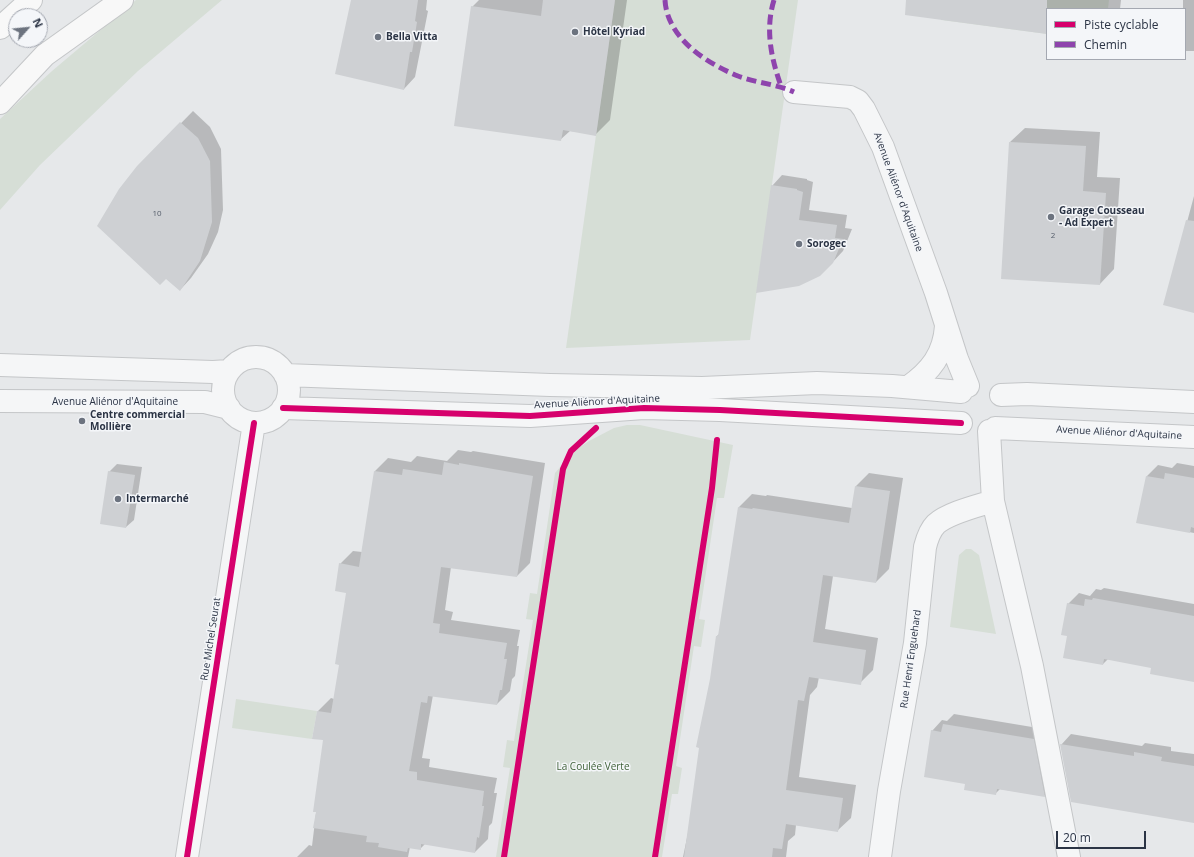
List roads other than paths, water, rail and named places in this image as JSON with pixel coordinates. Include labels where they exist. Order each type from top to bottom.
[{"type":"main road","points":[[0,28],[30,0]]},
{"type":"main road","points":[[0,103],[45,55],[122,0]]},
{"type":"street","name":"Avenue Aliénor d'Aquitaine","points":[[794,92],[850,97],[858,101],[875,128],[946,324],[965,389]]},
{"type":"street","name":"Avenue Aliénor d'Aquitaine","points":[[908,387],[930,369],[938,358],[942,348],[946,324]]},
{"type":"street","points":[[258,357],[273,362],[285,375],[289,392],[283,408],[276,416],[265,422],[254,423],[244,421],[235,416],[224,399],[224,380],[229,371],[237,363],[247,358],[258,357]]},
{"type":"street","points":[[0,365],[213,372],[229,371]]},
{"type":"street","name":"Avenue Aliénor d'Aquitaine","points":[[285,375],[550,385],[695,388],[817,383],[965,389],[979,383],[987,384],[993,387],[1001,395]]},
{"type":"street","points":[[960,423],[956,408],[965,389]]},
{"type":"street","points":[[1069,857],[1032,666],[993,501],[992,430],[1001,422],[1004,412],[1005,405],[1001,395],[1027,394],[1194,402]]},
{"type":"street","name":"Avenue Aliénor d'Aquitaine","points":[[0,401],[206,402],[229,408]]},
{"type":"street","name":"Avenue Aliénor d'Aquitaine","points":[[283,408],[530,416],[644,408],[720,410],[960,423],[974,432],[992,430],[1194,437]]},
{"type":"street","name":"Rue Michel Seurat","points":[[187,857],[254,423]]},
{"type":"street","name":"Rue Henri Enguehard","points":[[880,857],[889,791],[915,643],[925,546],[929,534],[936,524],[962,511],[993,501]]},
{"type":"place","name":"Hôtel Kyriad","points":[[575,32]]},
{"type":"place","name":"Bella Vitta","points":[[378,37]]},
{"type":"place","name":"Garage Cousseau - Ad Expert","points":[[1051,217]]},
{"type":"place","name":"Sorogec","points":[[799,244]]},
{"type":"place","name":"Centre commercial Mollière","points":[[82,421]]},
{"type":"place","name":"Intermarché","points":[[118,499]]},
{"type":"park label","name":"La Coulée Verte","points":[[593,767]]}]
